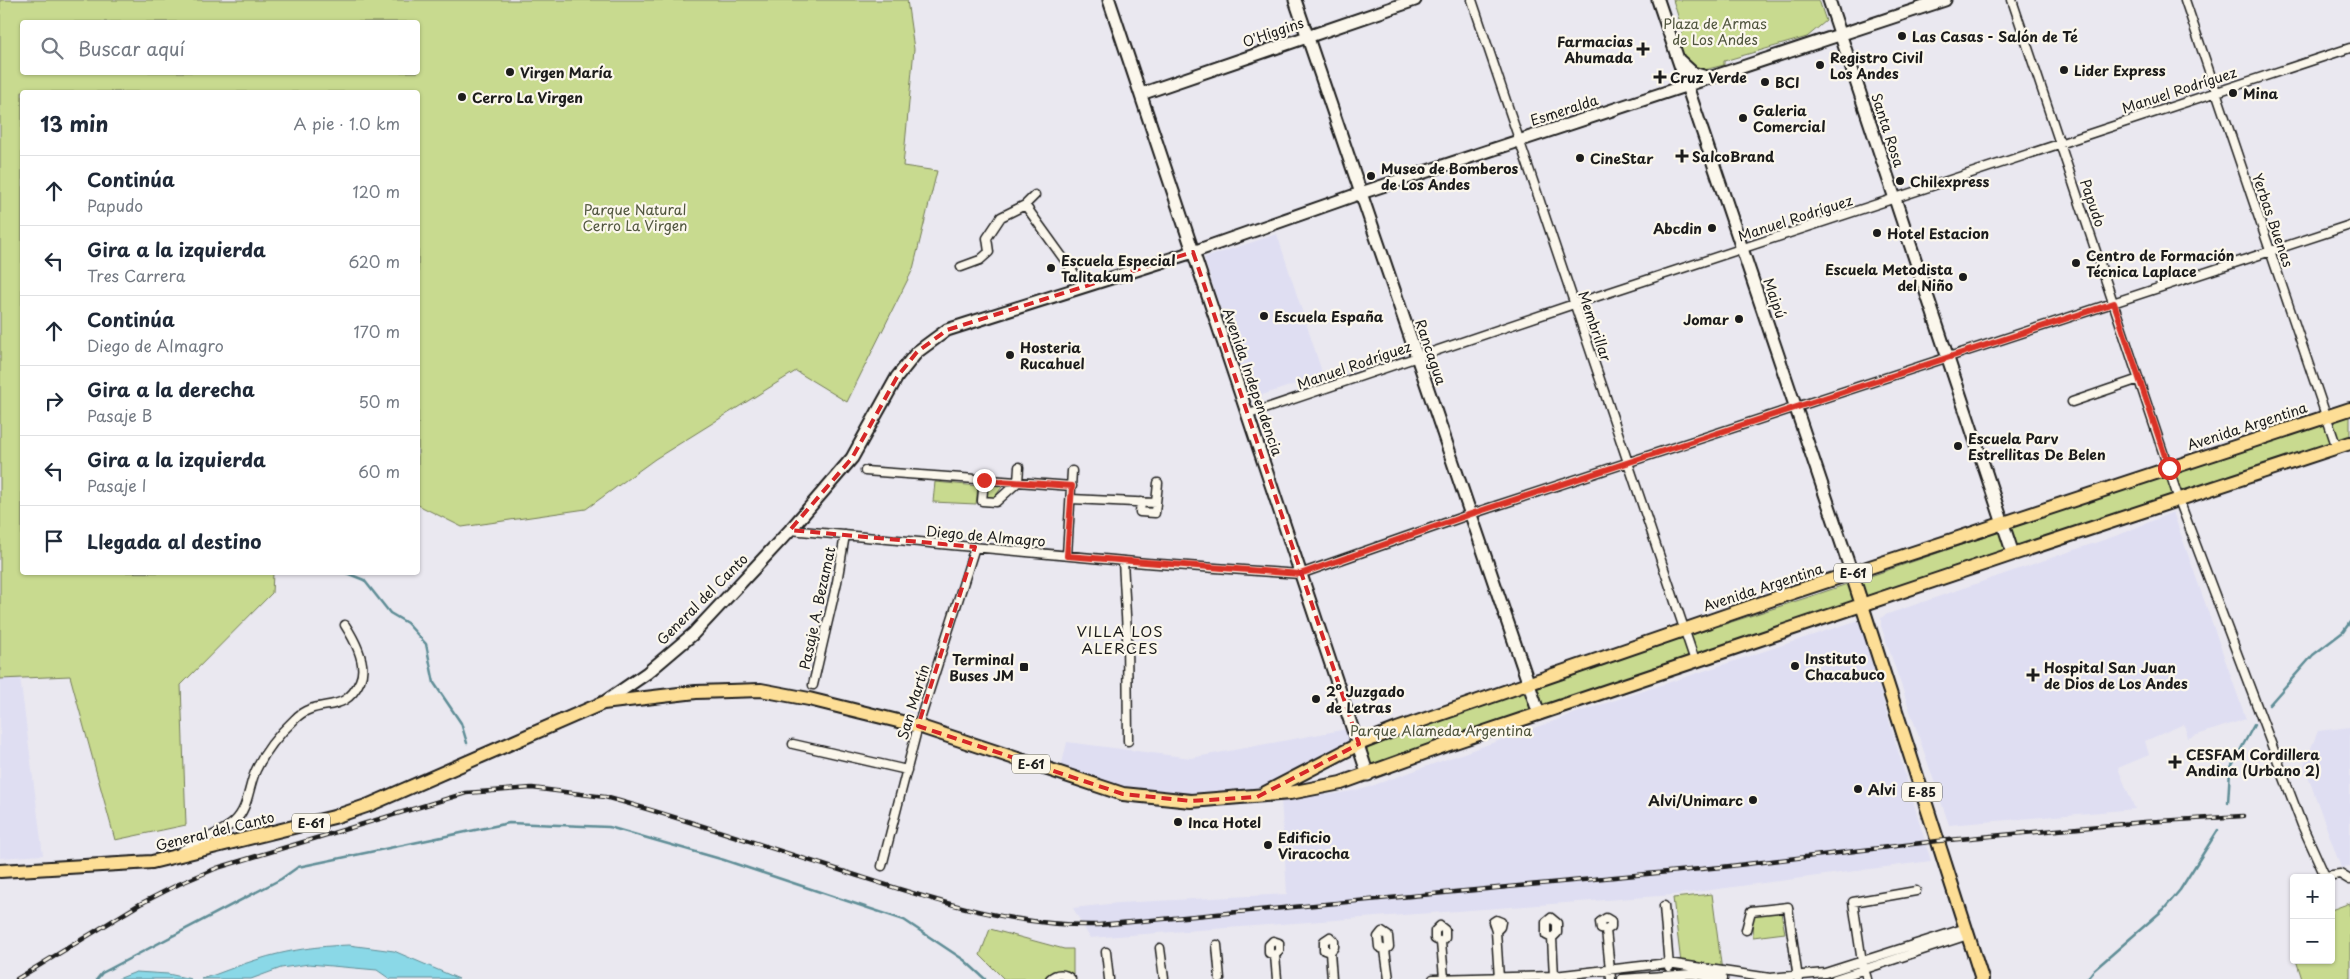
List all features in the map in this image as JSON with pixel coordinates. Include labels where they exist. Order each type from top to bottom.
[{"type":"main road","name":"Avenida Independencia","points":[[1109,0],[1368,774]]},
{"type":"main road","name":"Rancagua","points":[[1294,0],[1539,714]]},
{"type":"main road","name":"O'Higgins","points":[[1141,94],[1415,0]]},
{"type":"main road","name":"Maipú","points":[[1658,0],[1862,605]]},
{"type":"main road","name":"Santa Rosa","points":[[1829,0],[2013,554]]},
{"type":"main road","name":"Esmeralda","points":[[1193,252],[1519,141],[1945,0]]},
{"type":"main road","points":[[1810,45],[1826,36],[1832,26],[1834,15]]},
{"type":"main road","points":[[1678,58],[1688,70],[1698,76],[1710,78]]},
{"type":"main road","name":"General del Canto","points":[[0,871],[152,862],[334,817],[369,805],[603,703],[647,673],[692,634],[790,530],[852,458],[896,377],[917,352],[947,330],[1193,252]]},
{"type":"main road","name":"Avenida Argentina","points":[[1359,744],[1397,729],[1684,630],[2350,409]]},
{"type":"main road","name":"E-61","points":[[603,703],[696,692],[761,690],[809,699],[918,726],[1123,794],[1191,801],[1257,797],[1315,788],[1368,774],[1446,745],[1695,661],[2350,443]]},
{"type":"main road","name":"E-85","points":[[1862,605],[1982,979]]},
{"type":"main road","name":"E-61","points":[[1257,797],[1359,744]]},
{"type":"street","name":"Membrillar","points":[[1472,0],[1695,661]]},
{"type":"street","name":"Papudo","points":[[2012,0],[2179,500],[2302,825],[2325,876],[2340,874],[2350,880]]},
{"type":"street","name":"Yerbas Buenas","points":[[2185,0],[2337,448]]},
{"type":"street","name":"Manuel Rodríguez","points":[[1249,414],[2060,142],[2350,48]]},
{"type":"street","points":[[962,267],[980,260],[989,252],[987,238],[1001,217],[1025,205],[1035,195]]},
{"type":"street","points":[[1025,205],[1084,287]]},
{"type":"street","points":[[1300,574],[1471,514],[2350,225]]},
{"type":"street","points":[[2072,402],[2139,380]]},
{"type":"street","points":[[984,480],[982,501],[996,502],[1018,482],[1019,467]]},
{"type":"street","points":[[1067,556],[1072,471]]},
{"type":"street","points":[[865,472],[1072,486]]},
{"type":"street","points":[[1141,502],[1140,512],[1155,513],[1158,483]]},
{"type":"street","points":[[1071,499],[1156,503]]},
{"type":"street","name":"Diego de Almagro","points":[[790,530],[1067,556],[1300,574]]},
{"type":"street","name":"Pasaje A. Bezamat","points":[[812,685],[837,582],[845,535]]},
{"type":"street","name":"San Martín","points":[[882,866],[918,726],[975,547]]},
{"type":"street","points":[[1123,560],[1127,633],[1128,741]]},
{"type":"street","points":[[168,858],[233,822],[244,809],[255,771],[262,759],[296,717],[304,711],[346,701],[354,692],[362,679],[361,663],[357,643],[345,625]]},
{"type":"street","points":[[793,744],[907,770]]},
{"type":"street","points":[[1867,979],[1863,966],[1853,902],[1916,891]]},
{"type":"street","points":[[1664,906],[1670,977]]},
{"type":"street","points":[[1746,930],[1751,911],[1788,907],[1798,978]]},
{"type":"street","points":[[1606,930],[1611,979]]},
{"type":"street","points":[[1496,931],[1500,978]]},
{"type":"street","points":[[1834,979],[1863,966],[1967,931]]},
{"type":"street","points":[[1552,938],[1554,976]]},
{"type":"street","points":[[1441,942],[1444,978]]},
{"type":"street","points":[[1217,945],[1220,979]]},
{"type":"street","points":[[1160,948],[1164,979]]},
{"type":"street","points":[[1385,950],[1389,979]]},
{"type":"street","points":[[1106,952],[1109,979]]},
{"type":"street","points":[[1330,952],[1332,979]]},
{"type":"street","points":[[1275,955],[1277,979]]},
{"type":"street","points":[[1432,979],[1554,976],[1668,963],[1746,977],[1798,978],[1863,966]]},
{"type":"street","points":[[1050,979],[1054,975],[1063,974],[1071,979]]},
{"type":"street","points":[[1622,979],[1692,974],[1723,979]]},
{"type":"highlighted area","points":[[1193,252],[1359,744],[1257,797],[1191,801],[1123,794],[918,726],[975,547],[790,530],[852,458],[897,377],[917,352],[947,330]]},
{"type":"shaded area","name":"Escuela España","points":[[1277,234],[1323,375],[1250,399],[1204,258]]},
{"type":"shaded area","name":"Hospital San Juan de Dios de Los Andes","points":[[2173,512],[2246,719],[2188,738],[2184,724],[2145,741],[2149,755],[2118,768],[2135,809],[1949,825],[1881,626],[1881,618],[1885,615],[2121,534]]},
{"type":"shaded area","points":[[1859,620],[1931,861],[1673,895],[1090,938],[1073,908],[1118,903],[1287,894],[1281,798],[1334,794],[1363,789],[1576,713]]},
{"type":"shaded area","points":[[20,677],[43,855],[0,858],[0,679]]},
{"type":"shaded area","points":[[2350,727],[2350,867],[2341,868],[2304,765],[2318,731]]},
{"type":"shaded area","points":[[1347,729],[1351,741],[1262,787],[1192,794],[1126,788],[1060,772],[1067,742],[1191,758]]},
{"type":"green space","name":"Parque Natural Cerro La Virgen","points":[[0,0],[907,0],[914,49],[903,166],[937,171],[913,269],[847,402],[796,371],[655,459],[586,509],[462,527],[420,506],[420,90],[20,90],[20,575],[273,575],[272,593],[181,685],[186,825],[115,840],[70,676],[0,679]]},
{"type":"green space","name":"Plaza de Armas de Los Andes","points":[[1673,0],[1819,0],[1826,21],[1807,37],[1724,61],[1724,65],[1700,71],[1683,55],[1676,38],[1683,32]]},
{"type":"green space","name":"Parque Alameda Argentina","points":[[2350,412],[2350,438],[1372,767],[1362,745],[1401,729],[1818,594]]},
{"type":"green space","points":[[935,482],[978,486],[976,504],[933,502]]},
{"type":"green space","points":[[986,482],[1004,484],[994,498],[985,497]]},
{"type":"green space","points":[[1712,894],[1723,979],[1683,979],[1673,898]]},
{"type":"green space","points":[[2350,903],[2350,979],[2302,979],[2297,964],[2335,964],[2335,909]]},
{"type":"green space","points":[[1755,913],[1781,913],[1785,933],[1753,937],[1752,918]]},
{"type":"green space","points":[[990,929],[1064,949],[1073,949],[1073,979],[1004,979],[980,955]]},
{"type":"water","points":[[349,945],[394,951],[459,979],[390,979],[377,970],[309,964],[281,968],[251,979],[201,979],[249,962],[291,951]]},
{"type":"water","points":[[136,972],[168,974],[191,979],[118,979]]},
{"type":"waterway","points":[[352,575],[364,580],[390,613],[407,623],[426,644],[434,683],[461,723],[467,743]]},
{"type":"waterway","points":[[2269,705],[2313,655],[2343,632],[2350,622]]},
{"type":"waterway","points":[[2228,803],[2230,769],[2254,725]]},
{"type":"waterway","points":[[97,979],[102,973],[281,879],[298,867],[509,823],[609,827],[724,860],[904,920],[964,960],[985,979]]},
{"type":"waterway","points":[[2087,979],[2094,970],[2164,909],[2180,890],[2218,830]]},
{"type":"railway","points":[[17,979],[140,904],[179,884],[217,868],[466,793],[532,788],[605,797],[700,825],[945,903],[1036,922],[1099,925],[1722,867],[1938,841],[2144,822],[2243,816]]},
{"type":"place","name":"Las Casas - Salón de Té","points":[[1902,36]]},
{"type":"place","name":"Farmacias Ahumada","points":[[1643,49]]},
{"type":"place","name":"Registro Civil Los Andes","points":[[1820,65]]},
{"type":"place","name":"Lider Express","points":[[2064,70]]},
{"type":"place","name":"Virgen María","points":[[510,72]]},
{"type":"place","name":"Cruz Verde","points":[[1660,77]]},
{"type":"place","name":"BCI","points":[[1765,82]]},
{"type":"place","name":"Mina","points":[[2233,93]]},
{"type":"place","name":"Cerro La Virgen","points":[[462,97]]},
{"type":"place","name":"Galeria Comercial","points":[[1743,118]]},
{"type":"place","name":"SalcoBrand","points":[[1682,156]]},
{"type":"place","name":"CineStar","points":[[1580,158]]},
{"type":"place","name":"Museo de Bomberos de Los Andes","points":[[1371,176]]},
{"type":"place","name":"Chilexpress","points":[[1900,181]]},
{"type":"place","name":"Abcdin","points":[[1712,228]]},
{"type":"place","name":"Hotel Estacion","points":[[1877,233]]},
{"type":"place","name":"Centro de Formación Técnica Laplace","points":[[2076,263]]},
{"type":"place","name":"Escuela Especial Talitakum","points":[[1051,268]]},
{"type":"place","name":"Escuela Metodista del Niño","points":[[1963,277]]},
{"type":"place","name":"Escuela España","points":[[1264,316]]},
{"type":"place","name":"Jomar","points":[[1739,319]]},
{"type":"place","name":"Hosteria Rucahuel","points":[[1010,355]]},
{"type":"place","name":"Escuela Parv Estrellitas De Belen","points":[[1958,446]]},
{"type":"place","name":"Instituto Chacabuco","points":[[1795,666]]},
{"type":"place","name":"Terminal Buses JM","points":[[1024,667]]},
{"type":"place","name":"Hospital San Juan de Dios de Los Andes","points":[[2033,675]]},
{"type":"place","name":"2º Juzgado de Letras","points":[[1316,699]]},
{"type":"place","name":"CESFAM Cordillera Andina (Urbano 2)","points":[[2175,762]]},
{"type":"place","name":"Alvi","points":[[1858,789]]},
{"type":"place","name":"Alvi/Unimarc","points":[[1753,800]]},
{"type":"place","name":"Inca Hotel","points":[[1178,822]]},
{"type":"place","name":"Edificio Viracocha","points":[[1268,845]]},
{"type":"district","name":"VILLA LOS ALERCES","points":[[1120,638]]},
{"type":"route","points":[[984,480],[1072,486],[1067,556],[1300,574],[1471,514],[2114,303],[2169,468]]}]
